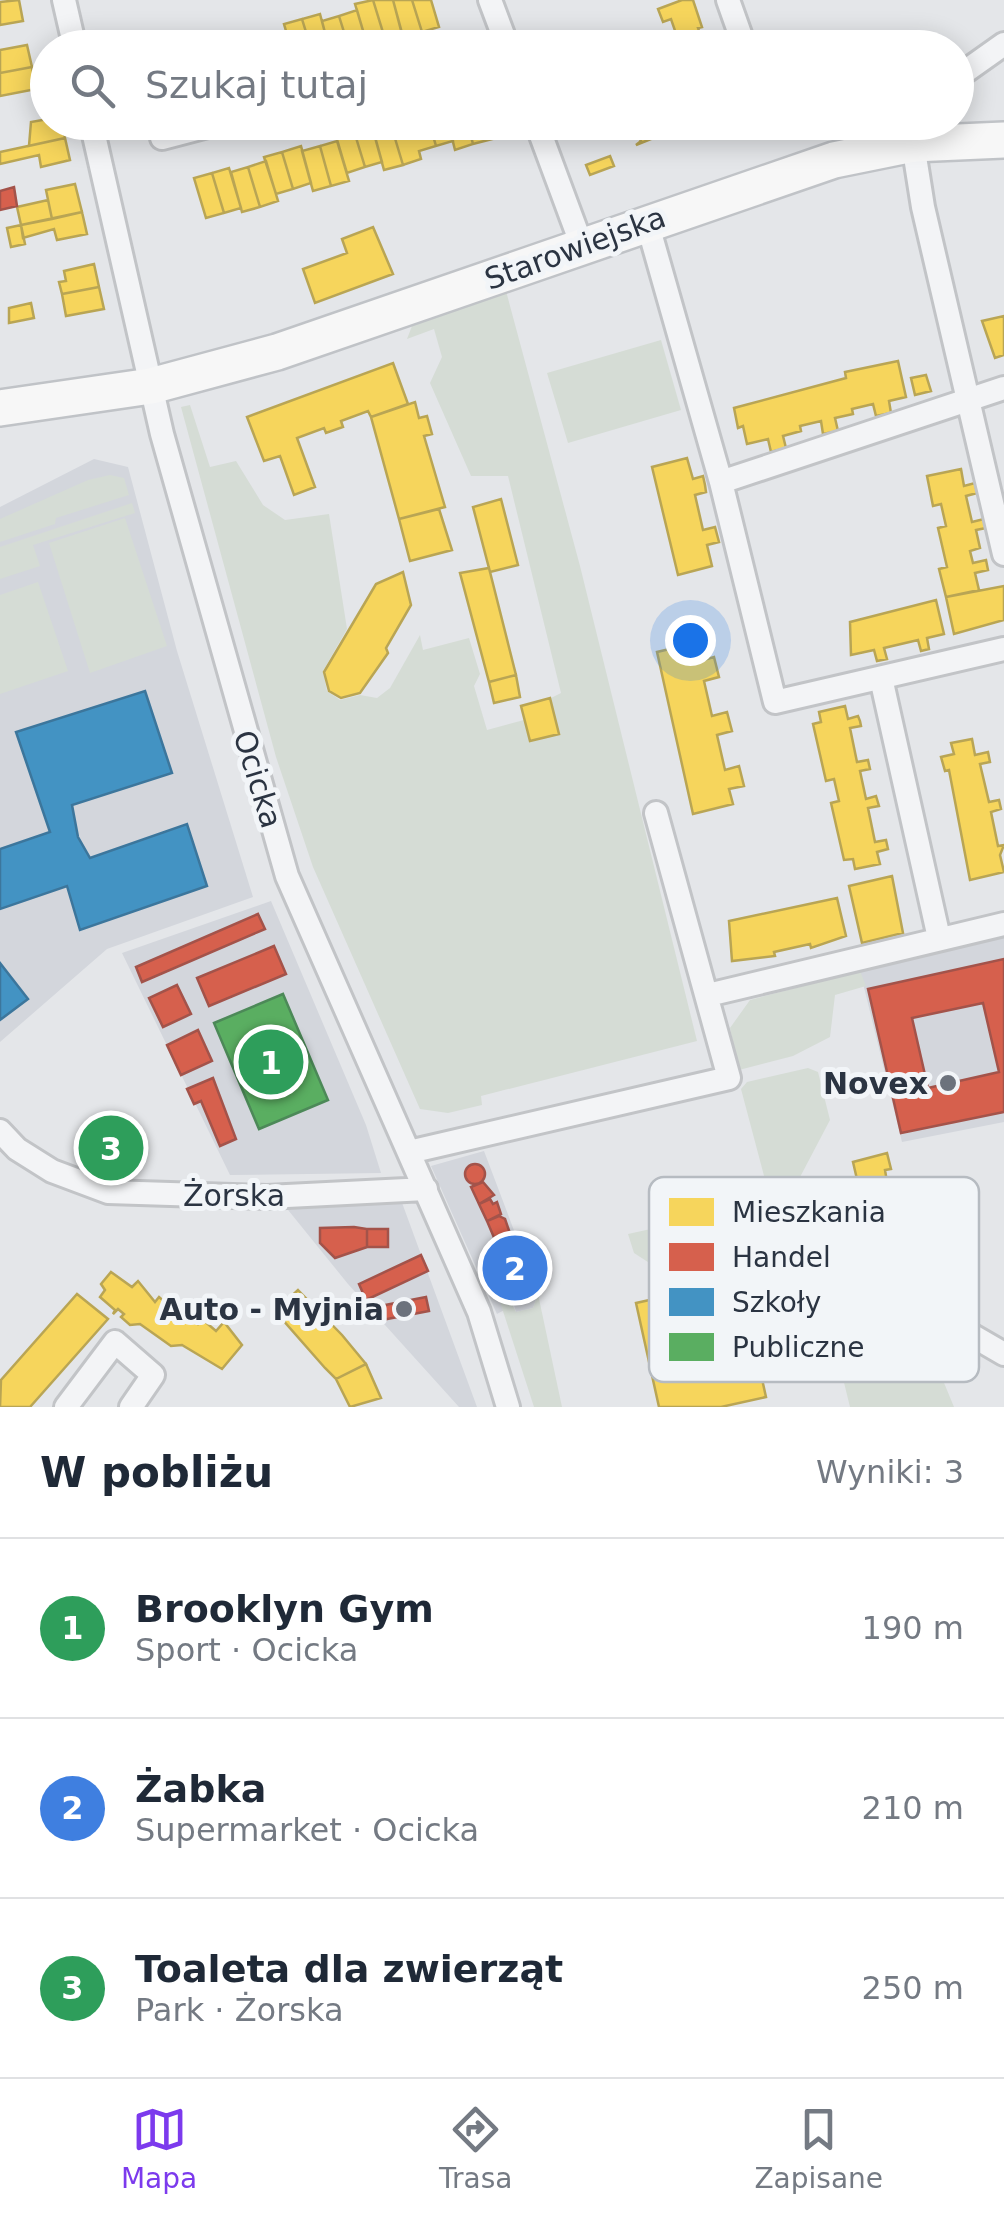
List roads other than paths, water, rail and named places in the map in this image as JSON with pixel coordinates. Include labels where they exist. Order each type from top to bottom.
[{"type":"main road","name":"Starowiejska","points":[[0,408],[152,386],[366,323],[647,222],[894,140]]},
{"type":"main road","name":"Starowiejska","points":[[974,140],[1004,140]]},
{"type":"street","points":[[64,0],[71,30]]},
{"type":"street","points":[[490,0],[501,30]]},
{"type":"street","points":[[728,0],[739,30]]},
{"type":"street","points":[[974,67],[1003,50]]},
{"type":"street","name":"Ocicka","points":[[95,140],[152,386],[222,658],[287,876],[479,1312],[508,1407]]},
{"type":"street","points":[[543,140],[582,246]]},
{"type":"street","points":[[897,140],[923,207],[1004,554]]},
{"type":"street","points":[[647,222],[721,482],[775,702],[1004,649]]},
{"type":"street","points":[[721,482],[1004,388]]},
{"type":"street","points":[[881,678],[939,938]]},
{"type":"street","points":[[409,1152],[729,1078],[656,813]]},
{"type":"street","points":[[708,994],[1004,924]]},
{"type":"street","name":"Żorska","points":[[0,1131],[17,1149],[52,1171],[108,1192],[220,1197],[426,1190]]},
{"type":"street","points":[[979,1339],[1004,1354]]},
{"type":"street","points":[[66,1407],[115,1342],[153,1375],[131,1407]]},
{"type":"place","name":"Brooklyn Gym","points":[[271,1062]]},
{"type":"place","name":"Novex","points":[[948,1083]]},
{"type":"place","name":"Toaleta dla zwierząt","points":[[111,1148]]},
{"type":"place","name":"Żabka","points":[[515,1268]]},
{"type":"place","name":"Auto - Myjnia","points":[[404,1309]]}]
